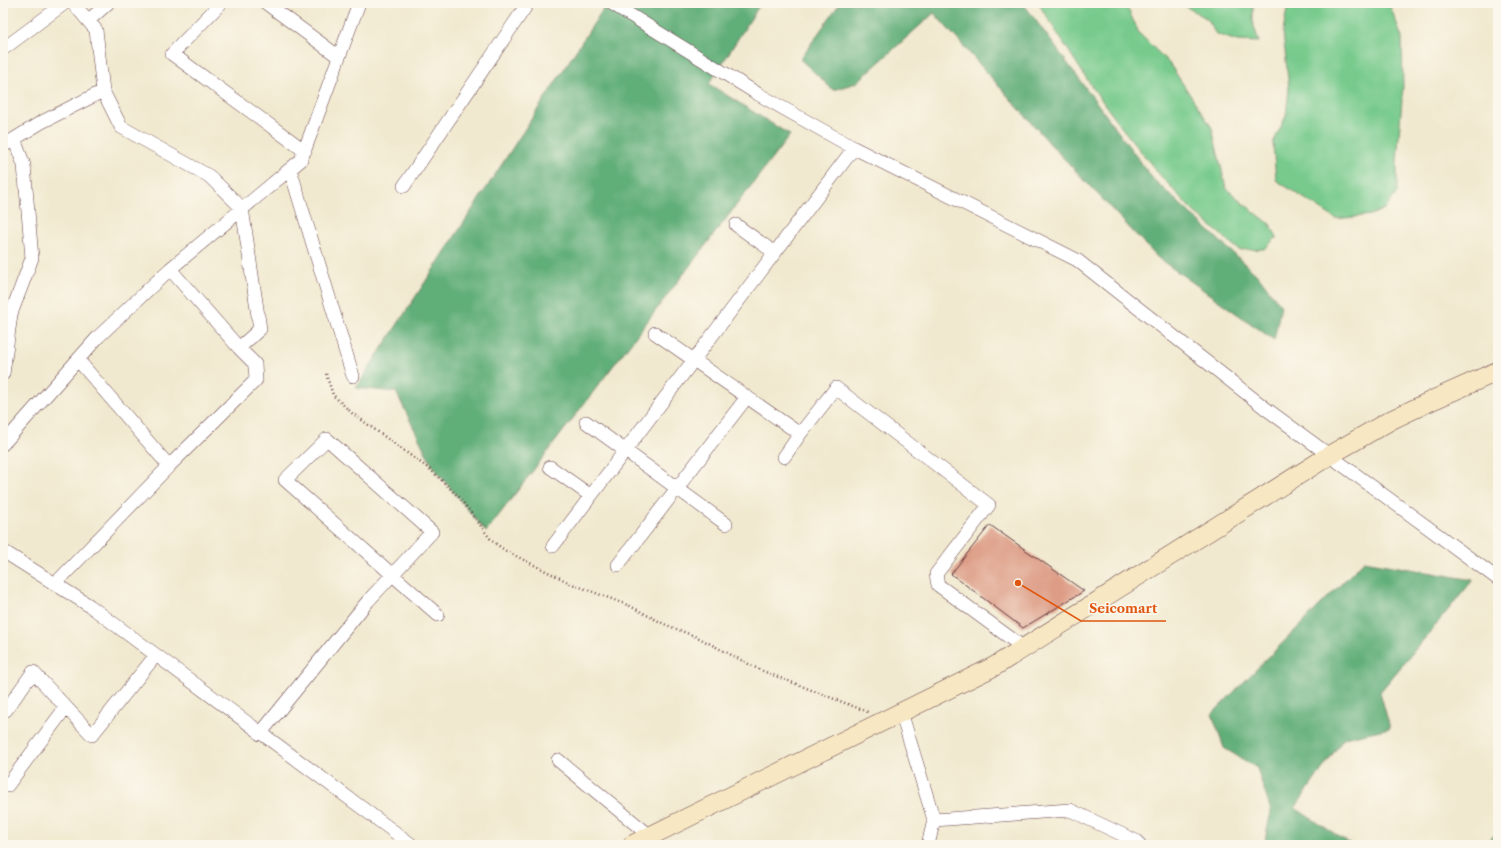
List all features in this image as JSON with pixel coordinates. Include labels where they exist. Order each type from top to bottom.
[{"type":"street","points":[[3,49],[65,3]]},
{"type":"street","points":[[73,3],[96,30],[103,91],[121,127],[208,176],[242,208],[260,329],[239,348]]},
{"type":"street","points":[[88,21],[108,3]]},
{"type":"street","points":[[221,3],[172,54],[305,151]]},
{"type":"street","points":[[266,3],[339,57]]},
{"type":"street","points":[[3,444],[98,337],[170,269],[301,160],[359,3]]},
{"type":"street","points":[[404,186],[528,3]]},
{"type":"street","points":[[611,3],[758,94],[854,148],[1077,260],[1265,408],[1498,579]]},
{"type":"street","points":[[3,374],[11,314],[32,258],[24,165],[8,143],[40,123],[103,91]]},
{"type":"street","points":[[553,546],[854,148]]},
{"type":"street","points":[[290,169],[353,376]]},
{"type":"street","points":[[736,225],[775,253]]},
{"type":"street","points":[[55,584],[169,466],[256,380],[255,364],[239,348],[170,269]]},
{"type":"street","points":[[655,333],[800,434]]},
{"type":"street","points":[[78,360],[169,466]]},
{"type":"street","points":[[632,845],[995,666],[1330,455],[1391,420],[1435,398],[1498,371]]},
{"type":"street","points":[[784,457],[836,388],[989,505],[936,574],[938,585],[1024,648]]},
{"type":"street","points":[[618,565],[747,398]]},
{"type":"street","points":[[586,422],[726,524]]},
{"type":"street","points":[[260,734],[368,601],[392,575],[432,532],[328,439],[285,480],[392,575],[438,615]]},
{"type":"street","points":[[550,467],[591,496]]},
{"type":"street","points":[[3,551],[90,606],[260,734],[412,845]]},
{"type":"street","points":[[6,710],[33,672],[92,735],[156,655]]},
{"type":"street","points":[[3,783],[7,786],[66,707]]},
{"type":"street","points":[[894,715],[934,820],[928,845]]},
{"type":"street","points":[[558,760],[650,836]]},
{"type":"street","points":[[934,820],[1070,810],[1136,841],[1140,845]]},
{"type":"path","points":[[326,374],[332,395],[352,413],[432,471],[459,497],[492,541],[506,551],[572,584],[630,606],[664,624],[699,638],[760,670],[869,713],[894,715]]},
{"type":"green space","points":[[607,3],[761,3],[709,84],[790,135],[486,532],[433,467],[396,392],[356,388]]},
{"type":"green space","points":[[840,3],[1023,3],[1153,179],[1260,278],[1281,306],[1274,340],[1158,258],[1053,147],[934,13],[856,83],[833,90],[800,59]]},
{"type":"green space","points":[[1038,3],[1125,3],[1139,33],[1169,63],[1212,128],[1226,188],[1270,224],[1277,237],[1264,249],[1239,250],[1192,210],[1159,174],[1118,123],[1090,84]]},
{"type":"green space","points":[[1179,3],[1253,3],[1253,23],[1259,42],[1237,41],[1216,34],[1206,18]]},
{"type":"green space","points":[[1288,3],[1389,3],[1402,38],[1403,87],[1397,161],[1397,192],[1386,208],[1371,215],[1336,219],[1276,180],[1273,143],[1286,116],[1289,89],[1283,32]]},
{"type":"green space","points":[[1364,561],[1473,580],[1380,692],[1390,728],[1344,738],[1295,808],[1352,845],[1264,845],[1271,811],[1257,768],[1224,748],[1212,714]]},
{"type":"green space","points":[[1498,831],[1498,845],[1485,845]]},
{"type":"building","points":[[990,525],[1084,591],[1023,628],[951,574]]},
{"type":"place","name":"Seicomart","points":[[1018,583]]}]
